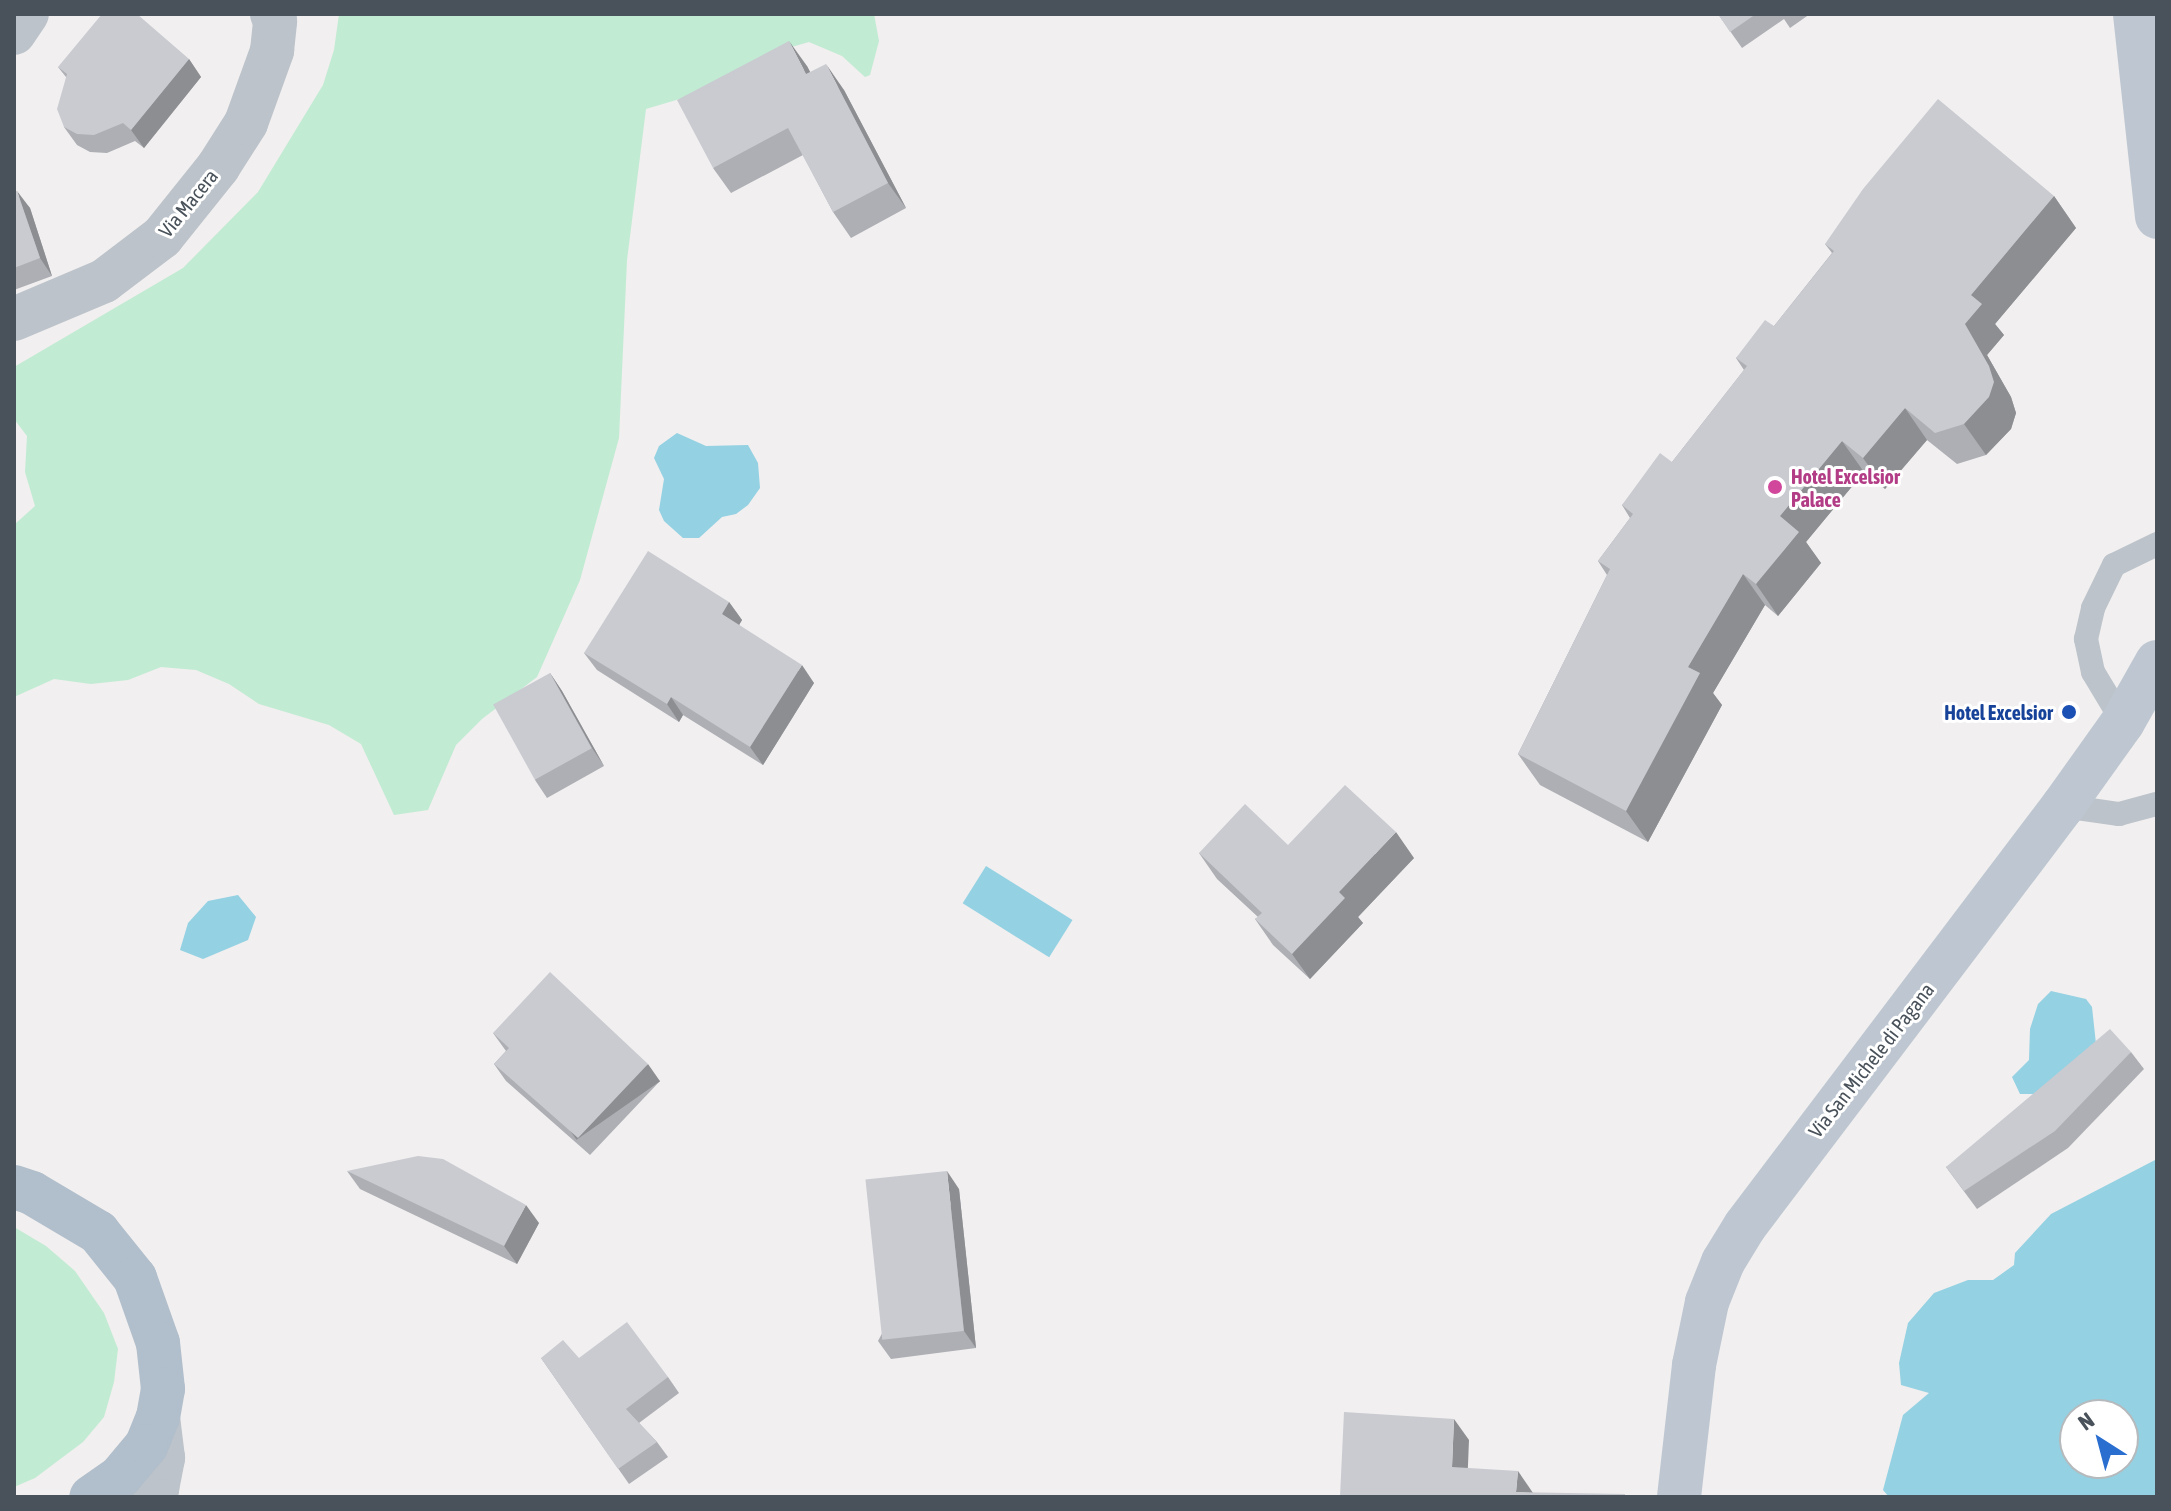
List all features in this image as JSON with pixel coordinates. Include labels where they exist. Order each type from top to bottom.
[{"type":"main road","points":[[2135,14],[2157,217]]},
{"type":"main road","name":"Via San Michele di Pagana","points":[[1679,1497],[1694,1365],[1707,1302],[1723,1262],[1745,1226],[2063,806],[2123,722],[2157,662]]},
{"type":"main road","points":[[14,1187],[32,1193],[98,1232],[135,1278],[158,1343],[163,1389],[158,1417],[146,1446],[120,1477],[91,1497]]},
{"type":"street","points":[[14,33],[27,14]]},
{"type":"street","name":"Via Macera","points":[[14,319],[104,281],[162,237],[218,167],[246,123],[272,51],[275,21],[272,14]]},
{"type":"street","points":[[150,1497],[157,1489],[163,1458],[158,1417]]},
{"type":"lane","points":[[2123,722],[2093,672],[2086,639],[2093,608],[2114,565],[2157,544]]},
{"type":"lane","points":[[2063,806],[2119,814],[2157,804]]},
{"type":"green space","points":[[339,14],[874,14],[879,41],[870,75],[865,77],[842,56],[809,42],[774,52],[713,89],[646,109],[627,260],[619,438],[580,580],[537,677],[482,719],[456,745],[428,810],[394,815],[361,744],[329,725],[259,704],[229,684],[196,670],[161,667],[128,680],[91,684],[54,679],[14,697],[14,525],[35,506],[25,472],[27,436],[14,419],[14,367],[183,268],[258,192],[323,85],[334,50]]},
{"type":"green space","points":[[14,1227],[46,1246],[75,1271],[104,1313],[118,1349],[114,1382],[104,1417],[83,1442],[35,1478],[14,1487]]},
{"type":"water","points":[[677,433],[706,446],[748,445],[758,463],[760,488],[748,505],[736,514],[722,517],[699,538],[683,538],[664,521],[659,510],[664,479],[654,458],[659,446]]},
{"type":"water","points":[[986,866],[1073,920],[1049,957],[963,903]]},
{"type":"water","points":[[238,895],[256,917],[248,940],[203,959],[180,950],[188,923],[208,901]]},
{"type":"water","points":[[2051,991],[2086,999],[2092,1007],[2096,1044],[2041,1094],[2020,1094],[2012,1077],[2029,1060],[2030,1029],[2038,1004]]},
{"type":"water","points":[[2157,1159],[2157,1497],[1889,1497],[1883,1490],[1903,1415],[1929,1393],[1901,1385],[1899,1363],[1908,1323],[1934,1293],[1968,1280],[1993,1280],[2014,1265],[2015,1253],[2051,1214]]},
{"type":"building","points":[[102,14],[137,14],[189,59],[131,130],[123,123],[94,135],[77,134],[64,127],[57,109],[67,74],[58,67]]},
{"type":"building","points":[[1718,14],[1756,14],[1730,32]]},
{"type":"building","points":[[789,41],[806,74],[826,64],[888,183],[833,212],[788,128],[713,168],[677,100]]},
{"type":"building","name":"Hotel Excelsior Palace","points":[[1938,99],[2054,196],[1971,295],[1982,304],[1965,324],[1989,366],[1994,382],[1989,397],[1964,424],[1935,433],[1905,408],[1863,458],[1842,441],[1780,516],[1799,532],[1756,584],[1743,574],[1688,667],[1700,673],[1626,811],[1518,754],[1610,569],[1598,561],[1633,514],[1622,505],[1660,453],[1672,462],[1747,366],[1736,358],[1765,320],[1774,326],[1834,251],[1825,244],[1863,189]]},
{"type":"building","points":[[17,191],[40,258],[14,268],[14,192]]},
{"type":"building","points":[[648,551],[729,602],[722,614],[802,665],[750,747],[671,697],[667,704],[584,653]]},
{"type":"building","points":[[550,673],[592,748],[535,780],[493,705]]},
{"type":"building","points":[[1345,785],[1396,832],[1339,892],[1345,898],[1292,954],[1255,919],[1262,913],[1199,853],[1245,804],[1288,845]]},
{"type":"building","points":[[550,972],[648,1064],[578,1138],[494,1064],[509,1048],[493,1033]]},
{"type":"building","points":[[2110,1029],[2131,1052],[2055,1131],[1964,1191],[1946,1167]]},
{"type":"building","points":[[418,1156],[443,1159],[526,1205],[504,1246],[347,1171]]},
{"type":"building","points":[[947,1171],[964,1331],[882,1340],[865,1180]]},
{"type":"building","points":[[627,1322],[668,1377],[626,1409],[657,1442],[618,1469],[541,1358],[563,1340],[579,1358]]},
{"type":"building","points":[[1344,1412],[1454,1419],[1452,1467],[1518,1471],[1516,1492],[1625,1494],[1625,1497],[1340,1497]]},
{"type":"place","name":"Hotel Excelsior Palace","points":[[1775,487]]},
{"type":"place","name":"Hotel Excelsior","points":[[2069,712]]}]
